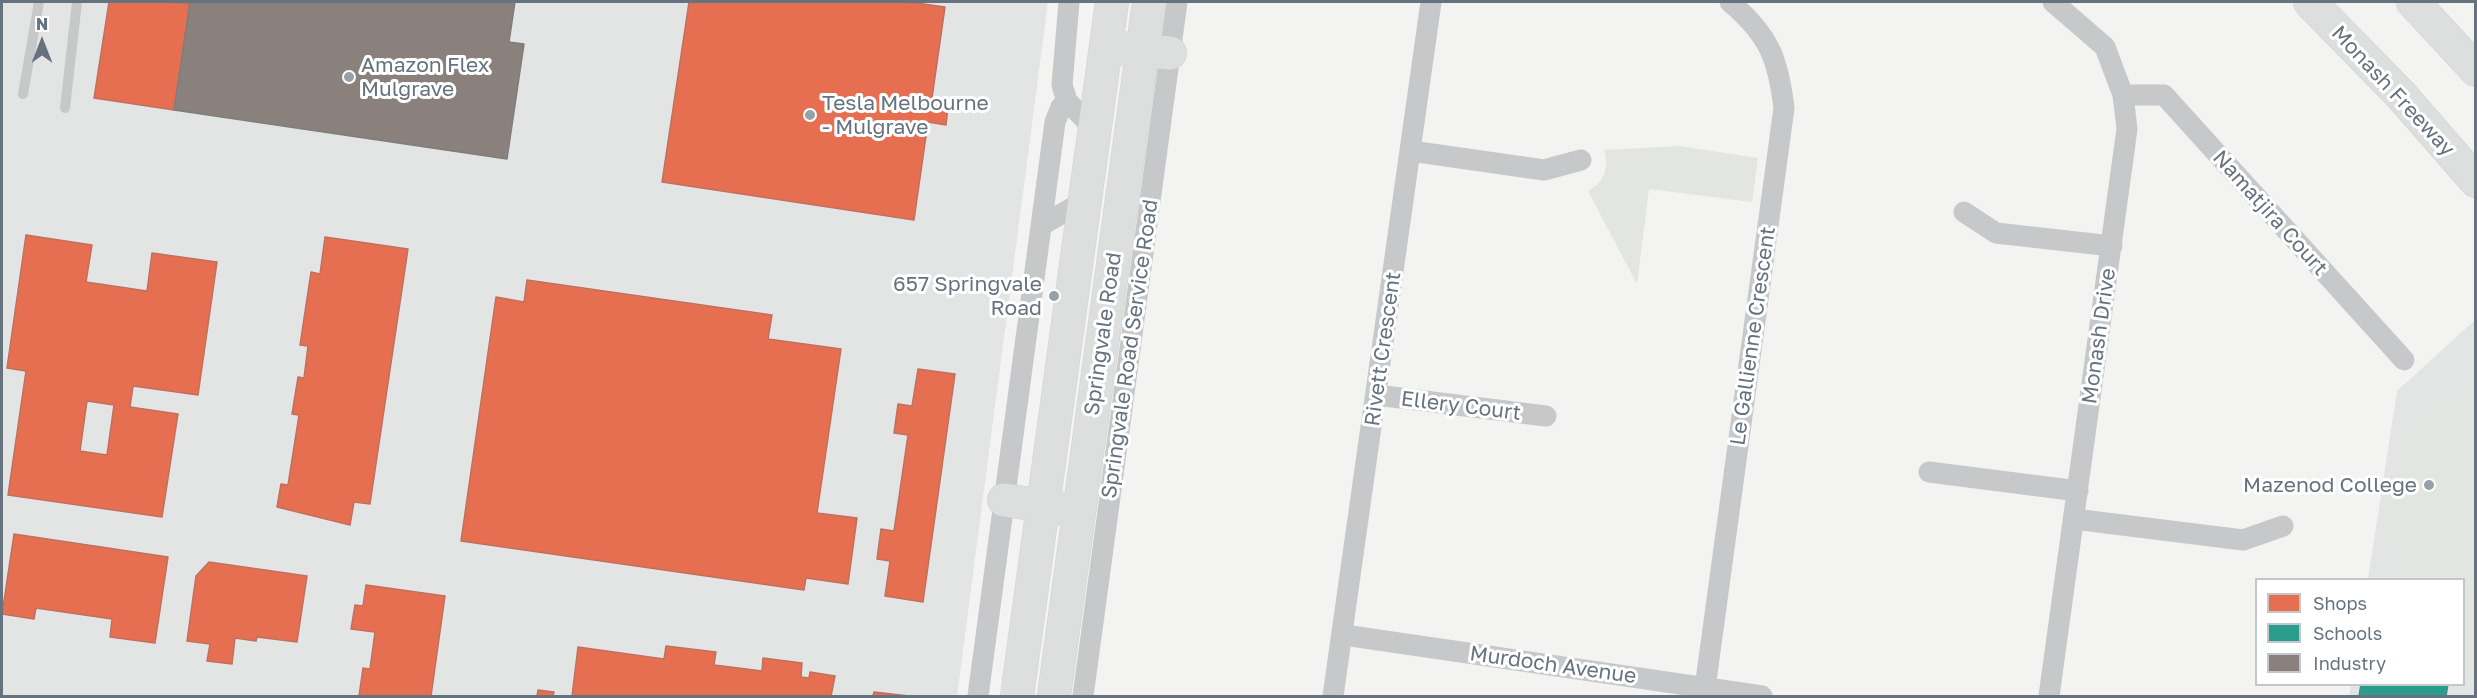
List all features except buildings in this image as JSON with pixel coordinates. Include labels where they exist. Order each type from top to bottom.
[{"type":"highway","name":"Springvale Road","points":[[1017,696],[1112,2]]},
{"type":"highway","name":"Springvale Road","points":[[1066,678],[1080,511],[1156,52],[1149,2]]},
{"type":"highway","name":"Monash Freeway","points":[[2310,2],[2400,94],[2475,181]]},
{"type":"highway","points":[[2413,2],[2475,70]]},
{"type":"highway","points":[[1106,46],[1156,52]]},
{"type":"highway","points":[[1004,500],[1080,511]]},
{"type":"street","points":[[1070,2],[1061,73],[1062,85],[1067,101],[1095,130]]},
{"type":"street","name":"Springvale Road Service Road","points":[[1083,696],[1066,678],[1156,52],[1178,2]]},
{"type":"street","name":"Rivett Crescent","points":[[1333,696],[1344,634],[1431,2]]},
{"type":"street","name":"Le Gallienne Crescent","points":[[1705,688],[1784,108],[1780,74],[1766,40],[1730,2]]},
{"type":"street","name":"Monash Drive","points":[[2049,696],[2127,129],[2123,95],[2105,47],[2053,2]]},
{"type":"street","name":"Namatjira Court","points":[[2123,95],[2164,95],[2404,360]]},
{"type":"street","points":[[978,696],[1055,122],[1061,107],[1067,101]]},
{"type":"street","points":[[1412,151],[1544,170],[1581,160]]},
{"type":"street","points":[[1042,225],[1084,201]]},
{"type":"street","points":[[1964,212],[1996,233],[2112,246]]},
{"type":"street","name":"Ellery Court","points":[[1376,395],[1546,417]]},
{"type":"street","points":[[1929,472],[2078,491]]},
{"type":"street","points":[[2074,519],[2243,540],[2283,526]]},
{"type":"street","name":"Murdoch Avenue","points":[[1344,634],[1762,696]]},
{"type":"lane","points":[[23,94],[39,2]]},
{"type":"lane","points":[[65,108],[77,2]]},
{"type":"shaded area","points":[[2,2],[1048,2],[957,696],[2,696]]},
{"type":"shaded area","points":[[1679,146],[1758,158],[1752,202],[1649,189],[1637,284],[1588,191],[1602,179],[1606,169],[1604,150]]},
{"type":"shaded area","name":"Mazenod College","points":[[2475,320],[2475,696],[2349,696],[2351,686],[2465,686],[2465,578],[2368,578],[2397,391]]},
{"type":"shaded area","name":"Mazenod College","points":[[2476,385],[2475,681],[2465,674],[2465,578],[2399,578],[2390,524],[2391,483],[2400,446],[2408,431],[2422,415],[2438,402]]},
{"type":"place","name":"Amazon Flex Mulgrave","points":[[349,77]]},
{"type":"place","name":"Tesla Melbourne - Mulgrave","points":[[810,115]]},
{"type":"place","name":"657 Springvale Road","points":[[1054,296]]},
{"type":"place","name":"Mazenod College","points":[[2429,485]]}]
